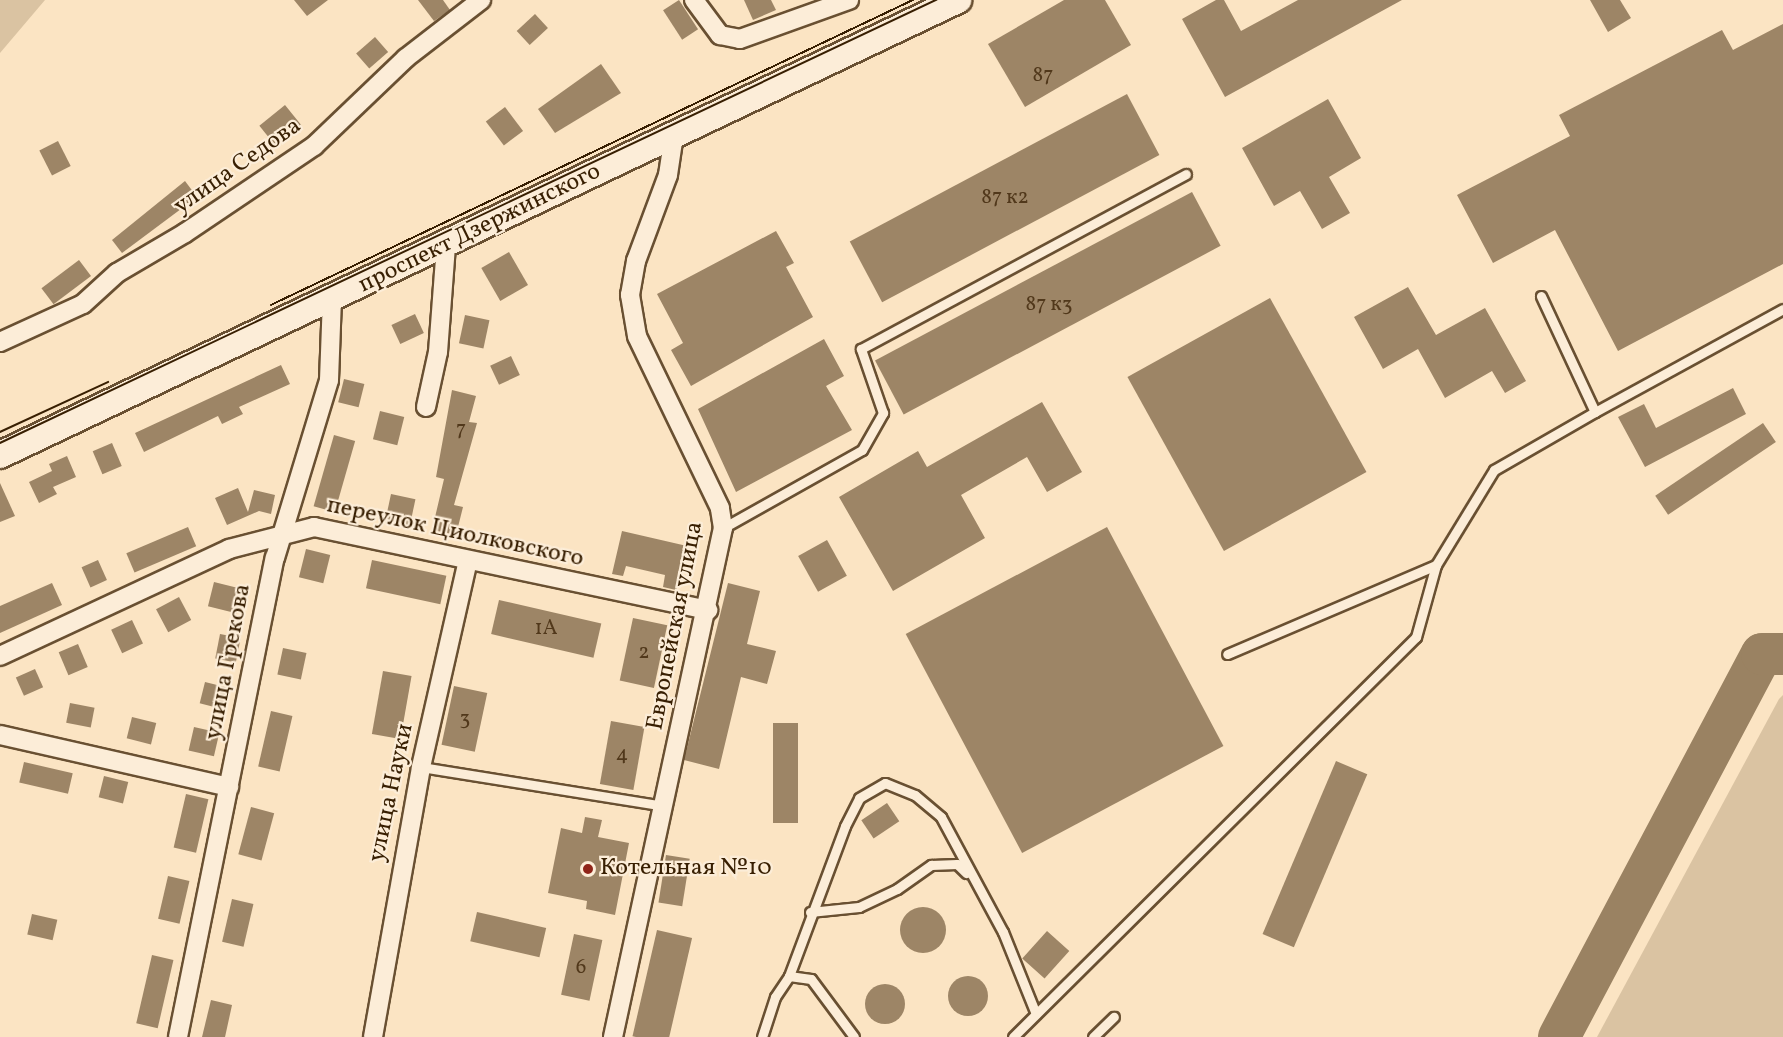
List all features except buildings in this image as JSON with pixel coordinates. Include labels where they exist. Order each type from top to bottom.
[{"type":"main road","name":"проспект Дзержинского","points":[[0,454],[446,246],[958,0]]},
{"type":"street","name":"улица Седова","points":[[0,342],[83,304],[117,273],[185,233],[314,146],[406,58],[481,0]]},
{"type":"street","points":[[694,0],[720,35],[740,39],[849,0]]},
{"type":"street","name":"Европейская улица","points":[[613,1037],[708,610],[723,528],[720,508],[637,336],[630,295],[636,261],[668,175],[674,135]]},
{"type":"street","points":[[426,407],[438,352],[446,246]]},
{"type":"street","name":"улица Грекова","points":[[178,1037],[280,538],[329,380],[332,300]]},
{"type":"street","name":"переулок Циолковского","points":[[0,656],[229,549],[280,538],[314,526],[335,528],[468,560],[708,610]]},
{"type":"street","name":"улица Науки","points":[[373,1037],[421,767],[468,560]]},
{"type":"street","points":[[0,735],[229,787]]},
{"type":"lane","points":[[723,528],[862,450],[883,413],[861,349],[1186,174]]},
{"type":"lane","points":[[1541,296],[1595,412]]},
{"type":"lane","points":[[1012,1037],[1416,637],[1436,566],[1494,470],[1783,309]]},
{"type":"lane","points":[[1227,654],[1436,566]]},
{"type":"lane","points":[[421,767],[664,806]]},
{"type":"lane","points":[[762,1037],[775,997],[789,976],[810,912],[859,798],[885,783],[915,795],[941,817],[970,877],[1003,932],[1036,1014]]},
{"type":"lane","points":[[810,912],[859,907],[897,889],[931,865],[957,864],[970,877]]},
{"type":"lane","points":[[789,976],[811,979],[854,1037]]},
{"type":"lane","points":[[1093,1037],[1114,1017]]},
{"type":"shaded area","points":[[0,0],[45,0],[0,53]]},
{"type":"shaded area","points":[[1783,695],[1783,1037],[1597,1037],[1779,699]]},
{"type":"taxiway","points":[[1559,1037],[1762,654],[1783,654]]},
{"type":"tram line","points":[[271,305],[913,0]]},
{"type":"tram line","points":[[0,443],[936,0]]},
{"type":"tram line","points":[[0,432],[108,382]]},
{"type":"place","name":"Котельная №10","points":[[588,869]]}]
